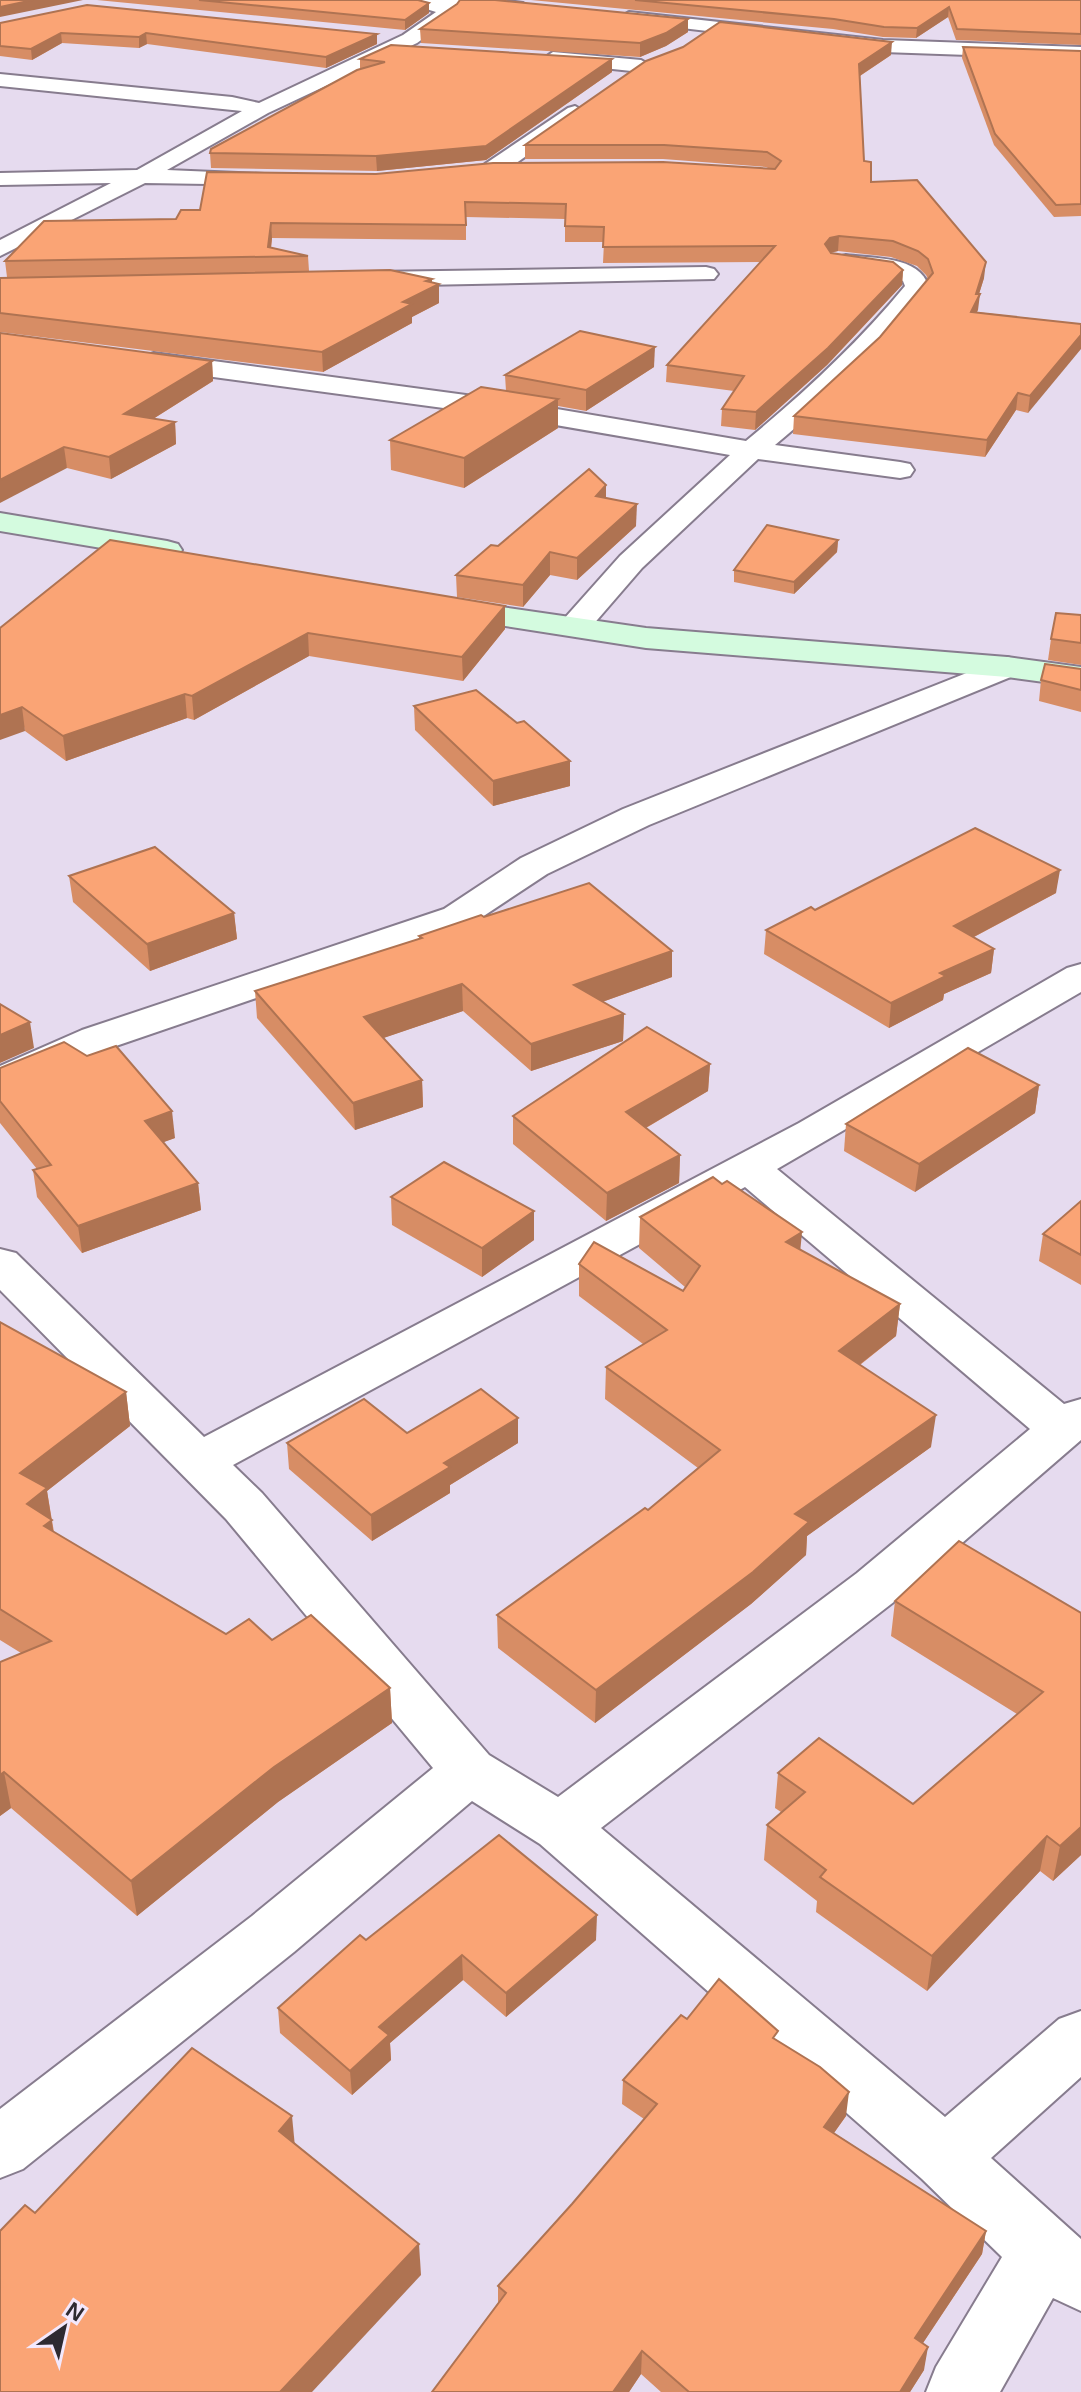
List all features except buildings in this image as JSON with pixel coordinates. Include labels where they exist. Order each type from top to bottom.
[{"type":"street","points":[[0,249],[384,43],[415,45],[450,11],[416,0]]},
{"type":"street","points":[[446,0],[541,9]]},
{"type":"street","points":[[603,15],[883,46],[1081,53]]},
{"type":"street","points":[[685,46],[716,26]]},
{"type":"street","points":[[530,57],[641,66]]},
{"type":"street","points":[[613,85],[641,66],[662,57]]},
{"type":"street","points":[[0,80],[232,103],[261,109]]},
{"type":"street","points":[[538,169],[486,170],[590,101]]},
{"type":"street","points":[[0,179],[141,176],[279,180]]},
{"type":"street","points":[[574,627],[631,562],[750,450],[824,390],[881,331],[917,287],[914,277],[899,269],[838,261]]},
{"type":"street","points":[[347,280],[706,274]]},
{"type":"street","points":[[129,358],[503,408],[750,450],[900,470]]},
{"type":"street","points":[[0,522],[196,556]]},
{"type":"street","points":[[410,601],[646,638],[1007,667],[1081,677]]},
{"type":"street","points":[[0,1081],[96,1039],[457,917],[534,866],[636,817],[1007,667]]},
{"type":"street","points":[[199,1461],[814,1132],[1081,976]]},
{"type":"street","points":[[560,1827],[876,1587],[1071,1422],[748,1167]]},
{"type":"street","points":[[0,1263],[244,1506],[469,1771],[560,1827],[945,2158],[1062,2265],[961,2392]]},
{"type":"street","points":[[0,2148],[273,1934],[469,1771]]},
{"type":"street","points":[[945,2158],[1081,2038]]}]
